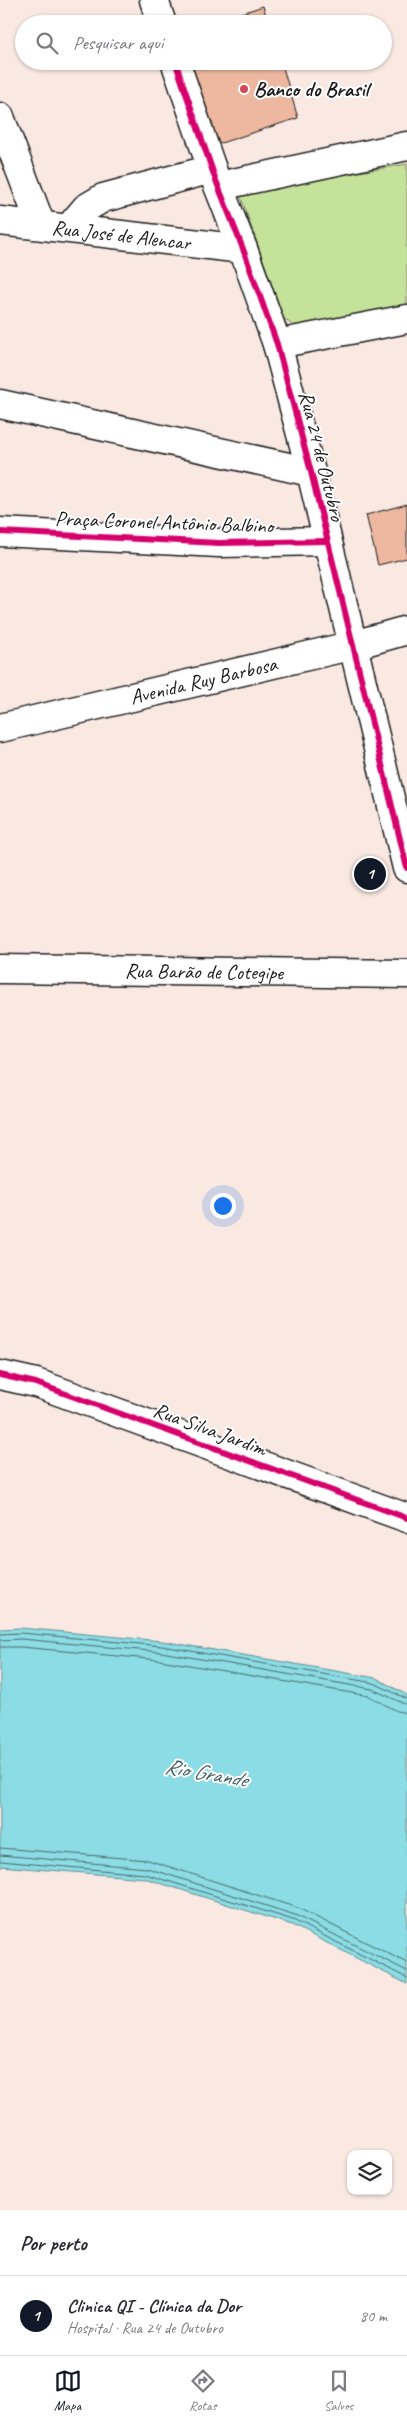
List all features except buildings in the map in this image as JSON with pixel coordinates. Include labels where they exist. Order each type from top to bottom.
[{"type":"street","points":[[154,0],[159,15]]},
{"type":"street","name":"Rua 24 de Outubro","points":[[178,70],[215,177],[277,344],[354,645],[407,868]]},
{"type":"street","points":[[0,117],[41,225]]},
{"type":"street","points":[[69,228],[86,208],[103,198],[215,177],[407,146]]},
{"type":"street","name":"Rua José de Alencar","points":[[0,221],[243,249]]},
{"type":"street","points":[[277,344],[407,319]]},
{"type":"street","points":[[0,404],[311,472]]},
{"type":"street","name":"Praça Coronel Antônio Balbino","points":[[0,532],[219,543],[327,541]]},
{"type":"street","name":"Avenida Ruy Barbosa","points":[[0,728],[354,645],[407,630]]},
{"type":"street","name":"Rua Barão de Cotegipe","points":[[0,968],[407,974]]},
{"type":"street","name":"Rua Silva Jardim","points":[[0,1375],[36,1383],[407,1518]]},
{"type":"green space","points":[[407,164],[407,310],[297,328],[284,319],[239,192]]},
{"type":"water","name":"Rio Grande","points":[[21,1628],[162,1641],[376,1678],[407,1695],[407,1984],[292,1925],[144,1878],[0,1866],[0,1629]]},
{"type":"cycle path","points":[[178,70],[215,178],[277,344],[311,472],[407,868]]},
{"type":"cycle path","points":[[0,532],[219,543],[327,541]]},
{"type":"cycle path","points":[[0,1375],[36,1383],[407,1518]]},
{"type":"place","name":"Banco do Brasil","points":[[244,89]]},
{"type":"place","name":"Clinica QI - Clínica da Dor","points":[[370,874]]}]
